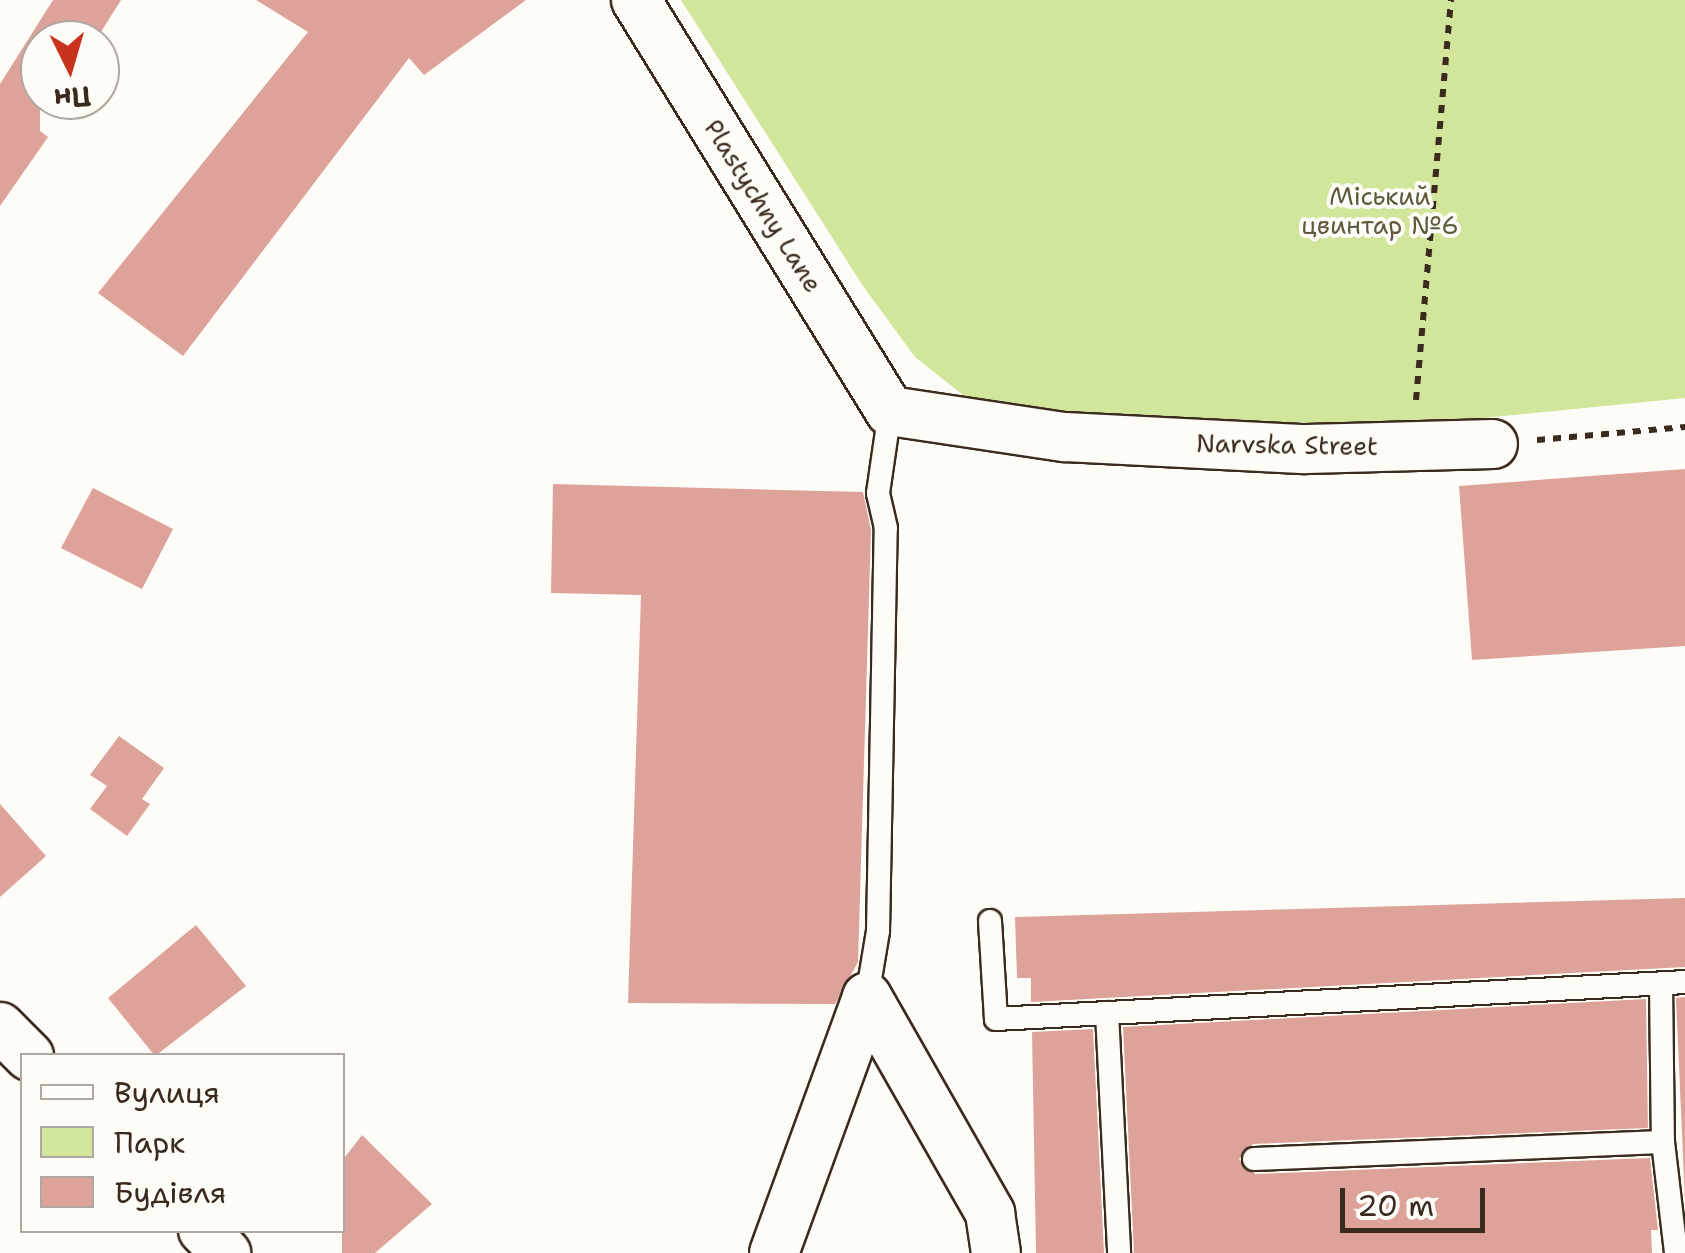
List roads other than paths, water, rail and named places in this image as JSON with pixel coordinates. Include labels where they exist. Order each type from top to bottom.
[{"type":"street","name":"Plastychny Lane","points":[[636,0],[890,411]]},
{"type":"street","name":"Narvska Street","points":[[890,411],[1065,436],[1306,449],[1493,444]]},
{"type":"street","points":[[774,1253],[867,997]]},
{"type":"street","points":[[867,997],[990,1214],[996,1253]]},
{"type":"street","points":[[0,1027],[26,1053]]},
{"type":"street","points":[[207,1233],[226,1253]]},
{"type":"lane","points":[[867,997],[878,930],[886,528],[878,493],[890,411]]},
{"type":"lane","points":[[990,921],[996,1019],[1685,982]]},
{"type":"lane","points":[[1661,984],[1662,1142],[1676,1253]]},
{"type":"lane","points":[[1107,1014],[1119,1253]]},
{"type":"lane","points":[[1254,1159],[1662,1142]]},
{"type":"park label","name":"Міський цвинтар №6","points":[[1380,212]]}]
